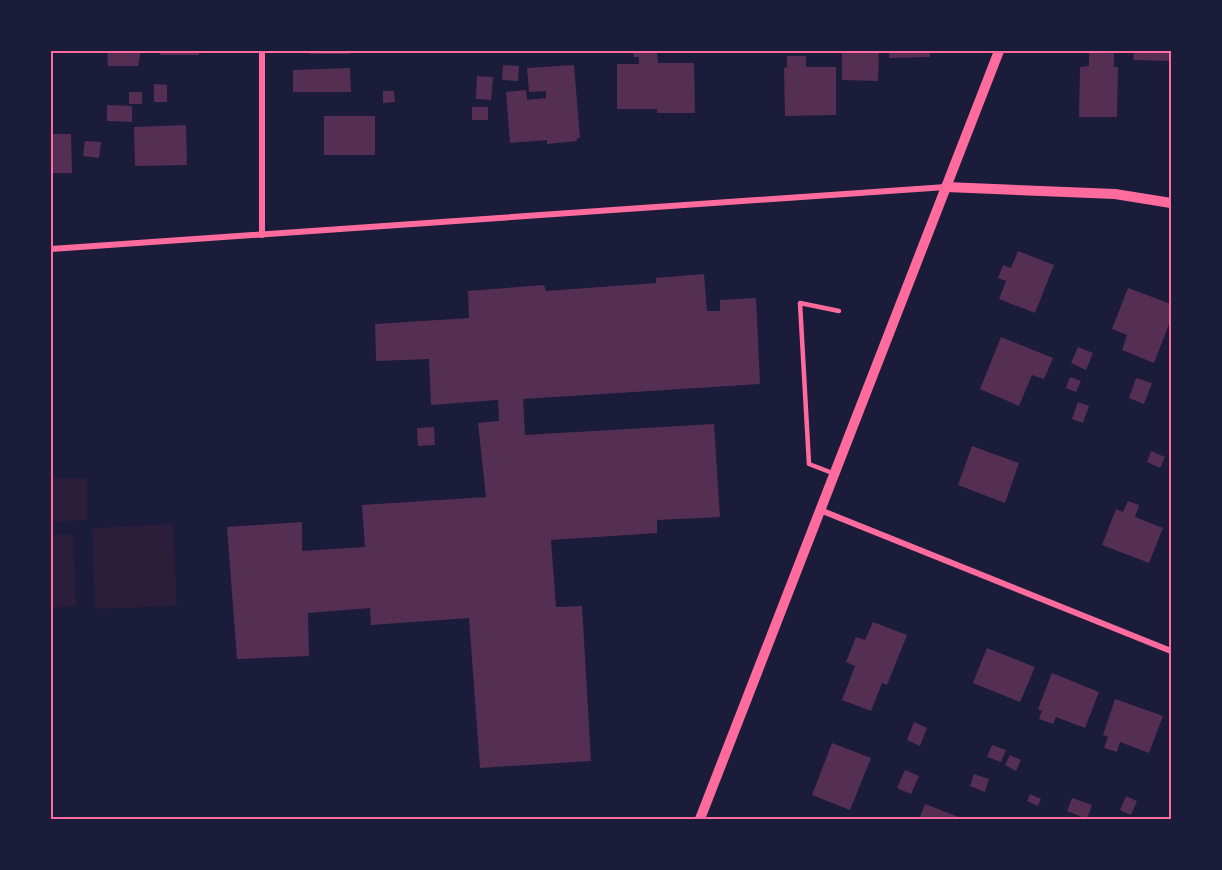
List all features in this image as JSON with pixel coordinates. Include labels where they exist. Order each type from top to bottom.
[{"type":"street","points":[[262,51],[262,235]]},
{"type":"street","points":[[700,819],[999,51]]},
{"type":"street","points":[[51,249],[946,187],[1115,194],[1171,203]]},
{"type":"street","points":[[820,510],[1171,651]]},
{"type":"lane","points":[[835,474],[809,464],[800,303],[839,310]]},
{"type":"shaded area","points":[[51,478],[87,478],[87,520],[51,522]]},
{"type":"shaded area","points":[[173,524],[177,606],[95,609],[92,528]]},
{"type":"shaded area","points":[[51,535],[73,535],[76,606],[51,608]]},
{"type":"building","points":[[107,51],[141,51],[138,66],[108,66]]},
{"type":"building","points":[[160,51],[199,51],[199,55],[160,55]]},
{"type":"building","points":[[310,51],[350,51],[350,54],[310,54]]},
{"type":"building","points":[[633,51],[657,51],[658,63],[694,63],[695,113],[657,113],[657,109],[617,109],[617,64],[639,64],[639,57],[634,57]]},
{"type":"building","points":[[842,51],[879,51],[878,81],[842,80]]},
{"type":"building","points":[[889,51],[930,51],[930,57],[889,58]]},
{"type":"building","points":[[1089,51],[1114,51],[1114,67],[1118,67],[1117,117],[1079,117],[1080,67],[1089,66]]},
{"type":"building","points":[[1134,51],[1171,51],[1171,61],[1133,60]]},
{"type":"building","points":[[787,56],[806,56],[806,67],[836,67],[836,115],[785,116],[784,68],[787,67]]},
{"type":"building","points":[[503,65],[519,66],[518,81],[502,80]]},
{"type":"building","points":[[574,65],[580,138],[577,138],[577,141],[547,144],[547,140],[510,143],[506,92],[526,90],[527,100],[546,98],[546,91],[529,92],[527,68]]},
{"type":"building","points":[[350,68],[351,92],[293,92],[293,70]]},
{"type":"building","points":[[477,76],[493,77],[491,100],[476,99]]},
{"type":"building","points":[[154,84],[167,85],[167,102],[154,102]]},
{"type":"building","points":[[383,91],[394,91],[395,102],[383,103]]},
{"type":"building","points":[[129,92],[142,92],[142,104],[129,104]]},
{"type":"building","points":[[107,105],[132,106],[132,122],[107,121]]},
{"type":"building","points":[[472,107],[488,107],[488,120],[472,120]]},
{"type":"building","points":[[324,116],[375,116],[375,155],[324,155]]},
{"type":"building","points":[[186,125],[187,165],[135,166],[134,127]]},
{"type":"building","points":[[51,134],[71,134],[72,173],[51,173]]},
{"type":"building","points":[[85,141],[101,142],[99,158],[83,156]]},
{"type":"building","points":[[1018,251],[1054,265],[1035,313],[999,299],[1006,281],[998,278],[1003,265],[1011,268]]},
{"type":"building","points":[[704,274],[707,311],[720,311],[720,300],[756,298],[760,384],[523,399],[525,435],[714,424],[720,517],[657,520],[657,533],[551,540],[556,607],[582,606],[591,761],[480,768],[469,618],[371,625],[370,608],[308,613],[309,656],[237,659],[227,527],[302,522],[302,551],[365,547],[362,505],[486,497],[478,423],[499,421],[498,400],[431,405],[429,359],[376,361],[375,324],[469,318],[468,291],[544,285],[546,291],[656,283],[656,278]]},
{"type":"building","points":[[1128,288],[1171,304],[1171,319],[1154,363],[1122,350],[1127,335],[1112,329]]},
{"type":"building","points":[[1001,337],[1053,358],[1044,379],[1032,375],[1019,406],[980,389]]},
{"type":"building","points":[[1078,347],[1093,353],[1086,370],[1071,363]]},
{"type":"building","points":[[1070,377],[1081,381],[1076,392],[1066,388]]},
{"type":"building","points":[[1136,378],[1152,383],[1144,404],[1129,398]]},
{"type":"building","points":[[1078,402],[1089,406],[1083,423],[1072,419]]},
{"type":"building","points":[[434,427],[435,445],[418,446],[417,428]]},
{"type":"building","points":[[972,446],[1019,463],[1005,503],[958,485]]},
{"type":"building","points":[[1151,451],[1165,457],[1160,468],[1147,462]]},
{"type":"building","points":[[1128,501],[1139,505],[1135,517],[1163,528],[1149,563],[1102,545],[1116,509],[1123,512]]},
{"type":"building","points":[[873,622],[907,635],[887,685],[882,683],[871,711],[842,700],[855,666],[846,662],[856,637],[865,640]]},
{"type":"building","points":[[987,648],[1035,667],[1020,702],[973,683]]},
{"type":"building","points":[[1052,673],[1099,692],[1085,728],[1056,717],[1053,724],[1039,719],[1042,711],[1038,709]]},
{"type":"building","points":[[1115,699],[1163,716],[1149,753],[1120,742],[1117,752],[1104,748],[1108,737],[1103,735]]},
{"type":"building","points":[[914,722],[927,728],[920,746],[907,740]]},
{"type":"building","points":[[832,743],[871,758],[850,810],[812,795]]},
{"type":"building","points":[[992,745],[1006,750],[1001,762],[987,757]]},
{"type":"building","points":[[1010,755],[1021,760],[1016,771],[1005,765]]},
{"type":"building","points":[[905,770],[919,776],[911,794],[897,788]]},
{"type":"building","points":[[974,774],[989,779],[985,792],[970,786]]},
{"type":"building","points":[[1030,794],[1041,799],[1038,806],[1027,801]]},
{"type":"building","points":[[1126,796],[1137,801],[1131,815],[1120,810]]},
{"type":"building","points":[[1072,798],[1092,805],[1087,819],[1067,811]]},
{"type":"building","points":[[925,804],[964,819],[919,819]]}]
